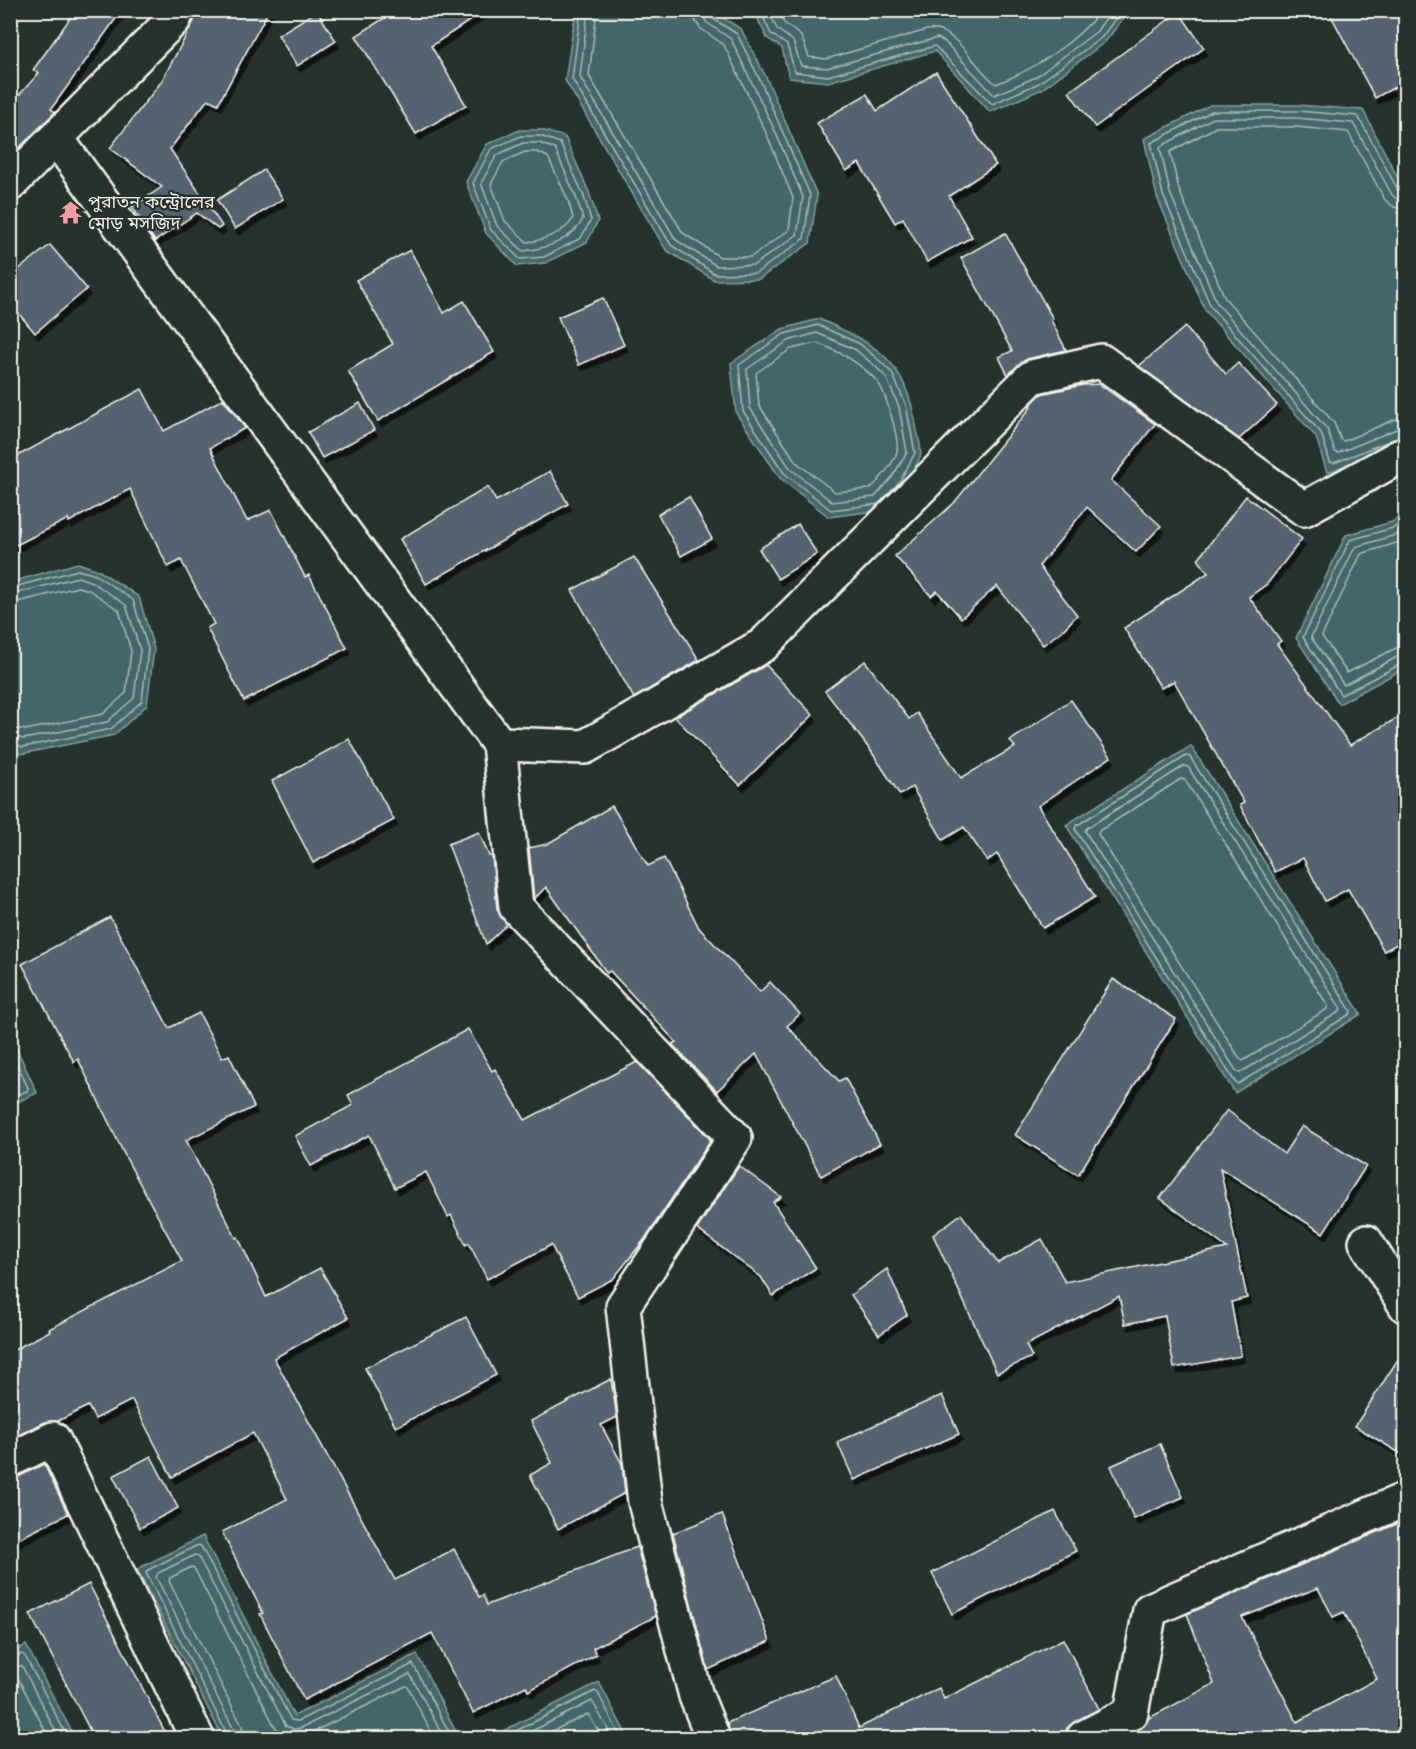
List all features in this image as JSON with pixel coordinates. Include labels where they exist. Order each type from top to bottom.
[{"type":"street","points":[[10,184],[174,19],[178,10]]},
{"type":"street","points":[[56,138],[499,744],[516,907],[735,1138],[624,1306],[645,1502],[696,1696],[713,1738]]},
{"type":"street","points":[[499,744],[585,747],[763,645],[1032,377],[1101,361],[1304,509],[1406,453]]},
{"type":"street","points":[[1366,1242],[1406,1306]]},
{"type":"street","points":[[10,1460],[53,1439],[197,1738]]},
{"type":"street","points":[[1083,1738],[1131,1713],[1150,1610],[1406,1498]]},
{"type":"water","points":[[576,10],[712,11],[741,29],[766,77],[817,195],[810,243],[759,279],[714,280],[666,250],[565,80]]},
{"type":"water","points":[[754,10],[1129,11],[1105,42],[1042,89],[990,112],[935,51],[828,82],[789,78],[782,48],[767,38]]},
{"type":"water","points":[[1210,105],[1297,105],[1363,110],[1405,192],[1405,439],[1327,473],[1316,437],[1205,310],[1157,197],[1144,139]]},
{"type":"water","points":[[520,130],[541,130],[565,137],[589,192],[598,221],[587,242],[545,263],[517,266],[486,233],[466,182],[487,144]]},
{"type":"water","points":[[819,319],[857,337],[885,357],[904,384],[911,402],[921,454],[908,478],[883,510],[829,517],[780,478],[736,413],[731,363],[782,329]]},
{"type":"water","points":[[1405,514],[1405,668],[1339,704],[1296,638],[1346,535],[1392,522]]},
{"type":"water","points":[[78,563],[98,570],[139,597],[154,649],[147,705],[114,735],[21,754],[11,748],[11,582]]},
{"type":"water","points":[[1191,746],[1361,1014],[1235,1093],[1066,825]]},
{"type":"water","points":[[10,1034],[37,1093],[11,1105],[10,1105]]},
{"type":"water","points":[[203,1536],[294,1716],[417,1654],[459,1738],[223,1738],[137,1569]]},
{"type":"water","points":[[26,1645],[75,1738],[11,1738],[11,1653]]},
{"type":"water","points":[[599,1682],[628,1738],[489,1738]]},
{"type":"building","points":[[76,10],[122,10],[51,109],[55,112],[10,157],[10,105],[39,73],[33,70]]},
{"type":"building","points":[[200,10],[269,10],[218,104],[208,99],[170,149],[222,226],[218,229],[197,213],[155,241],[132,207],[162,187],[110,148],[161,82]]},
{"type":"building","points":[[397,10],[486,10],[431,46],[466,105],[416,134],[356,36]]},
{"type":"building","points":[[1328,10],[1406,10],[1406,81],[1375,98]]},
{"type":"building","points":[[317,11],[336,41],[297,66],[278,35]]},
{"type":"building","points":[[1179,12],[1204,48],[1095,127],[1069,92]]},
{"type":"building","points":[[936,72],[996,165],[949,196],[972,237],[927,262],[903,218],[895,223],[859,163],[846,171],[817,123],[867,94],[877,111]]},
{"type":"building","points":[[264,170],[283,199],[235,229],[217,200]]},
{"type":"building","points":[[1005,233],[1053,319],[1051,320],[1066,350],[1027,359],[1008,375],[999,357],[1012,351],[961,258]]},
{"type":"building","points":[[50,245],[87,289],[35,333],[10,303],[10,276]]},
{"type":"building","points":[[410,250],[444,313],[464,301],[494,352],[378,421],[348,371],[393,344],[356,280]]},
{"type":"building","points":[[603,298],[624,345],[579,365],[558,317]]},
{"type":"building","points":[[1185,327],[1226,374],[1238,363],[1277,405],[1239,439],[1139,366]]},
{"type":"building","points":[[1099,384],[1155,424],[1111,480],[1161,526],[1136,552],[1087,507],[1039,566],[1077,615],[1064,629],[1043,645],[997,586],[961,618],[937,591],[931,596],[895,556],[954,503],[1031,407],[1029,406],[1041,394]]},
{"type":"building","points":[[142,389],[164,431],[223,399],[245,428],[210,448],[247,521],[271,510],[305,577],[309,575],[347,648],[244,701],[207,628],[214,624],[181,560],[168,567],[130,489],[69,522],[68,519],[10,548],[10,460]]},
{"type":"building","points":[[360,403],[374,430],[322,458],[308,432]]},
{"type":"building","points":[[550,471],[568,504],[426,584],[400,539],[488,487],[496,501]]},
{"type":"building","points":[[1246,496],[1302,539],[1267,584],[1249,597],[1281,641],[1277,644],[1350,745],[1406,713],[1406,939],[1384,951],[1348,889],[1325,901],[1303,858],[1275,872],[1240,805],[1244,803],[1174,681],[1161,688],[1124,628],[1208,573],[1198,559]]},
{"type":"building","points":[[689,497],[712,539],[681,556],[658,514]]},
{"type":"building","points":[[798,524],[817,554],[778,579],[759,549]]},
{"type":"building","points":[[634,557],[699,660],[634,698],[572,590]]},
{"type":"building","points":[[865,661],[909,719],[917,713],[961,778],[1015,747],[1010,741],[1071,700],[1111,757],[1038,806],[1095,897],[1043,928],[997,854],[987,861],[964,827],[943,840],[912,787],[900,795],[871,751],[825,691]]},
{"type":"building","points":[[766,665],[813,715],[740,785],[675,717]]},
{"type":"building","points":[[349,739],[394,820],[313,863],[272,781]]},
{"type":"building","points":[[612,806],[648,866],[664,858],[699,928],[760,992],[770,982],[800,1014],[787,1026],[839,1081],[845,1078],[880,1144],[821,1176],[756,1054],[717,1091],[672,1044],[676,1042],[610,971],[607,973],[546,887],[534,899],[529,848],[547,844]]},
{"type":"building","points":[[479,832],[489,856],[492,856],[497,909],[507,924],[486,944],[448,844]]},
{"type":"building","points":[[110,917],[169,1028],[199,1013],[222,1058],[229,1055],[254,1107],[186,1140],[236,1238],[238,1237],[266,1297],[320,1268],[348,1318],[274,1358],[395,1580],[454,1549],[479,1597],[483,1595],[487,1605],[637,1547],[656,1616],[593,1648],[596,1655],[528,1691],[526,1686],[473,1713],[432,1633],[304,1700],[260,1614],[263,1613],[222,1532],[287,1499],[253,1433],[172,1477],[132,1400],[95,1419],[88,1406],[58,1421],[45,1422],[10,1439],[10,1352],[50,1331],[49,1329],[182,1261],[126,1158],[78,1059],[74,1062],[22,964]]},
{"type":"building","points":[[1113,979],[1176,1019],[1078,1175],[1015,1135]]},
{"type":"building","points":[[468,1029],[492,1071],[495,1069],[525,1120],[637,1062],[711,1140],[644,1240],[613,1279],[578,1297],[551,1245],[487,1279],[469,1243],[466,1245],[451,1215],[448,1217],[426,1172],[395,1188],[369,1135],[311,1166],[295,1136],[353,1105],[348,1095]]},
{"type":"building","points":[[1227,1110],[1284,1154],[1302,1126],[1366,1166],[1323,1233],[1220,1168],[1247,1298],[1231,1302],[1241,1356],[1174,1368],[1165,1316],[1125,1324],[1119,1296],[1026,1345],[1032,1357],[997,1373],[933,1235],[961,1214],[998,1263],[1042,1239],[1065,1282],[1227,1248],[1160,1198]]},
{"type":"building","points":[[739,1166],[781,1197],[773,1202],[816,1268],[773,1296],[761,1277],[697,1229]]},
{"type":"building","points":[[887,1269],[907,1315],[879,1335],[851,1295]]},
{"type":"building","points":[[466,1317],[496,1375],[396,1427],[365,1368]]},
{"type":"building","points":[[1406,1347],[1406,1457],[1355,1426]]},
{"type":"building","points":[[611,1379],[617,1417],[601,1425],[622,1464],[625,1493],[558,1529],[530,1475],[552,1463],[531,1421]]},
{"type":"building","points":[[942,1395],[959,1434],[854,1480],[837,1442]]},
{"type":"building","points":[[1160,1444],[1183,1497],[1134,1519],[1111,1466]]},
{"type":"building","points":[[151,1456],[178,1508],[140,1528],[113,1476]]},
{"type":"building","points":[[44,1464],[68,1514],[10,1543],[10,1478],[18,1477]]},
{"type":"building","points":[[1055,1511],[1076,1551],[952,1614],[932,1573]]},
{"type":"building","points":[[722,1514],[770,1641],[708,1670],[673,1533]]},
{"type":"building","points":[[1406,1520],[1406,1738],[1123,1738],[1140,1729],[1149,1718],[1214,1684],[1187,1614]],"holes":[[[1318,1588],[1333,1617],[1344,1612],[1377,1679],[1297,1722],[1242,1617]]]},
{"type":"building","points":[[89,1584],[168,1738],[94,1738],[30,1614]]},
{"type":"building","points":[[1063,1639],[1099,1709],[1074,1722],[1067,1728],[1064,1738],[731,1738],[727,1723],[836,1676],[859,1728],[939,1688],[944,1699]]},
{"type":"place","name":"পুরাতন কন্ট্রোলের মোড় মসজিদ","points":[[70,212]]}]
